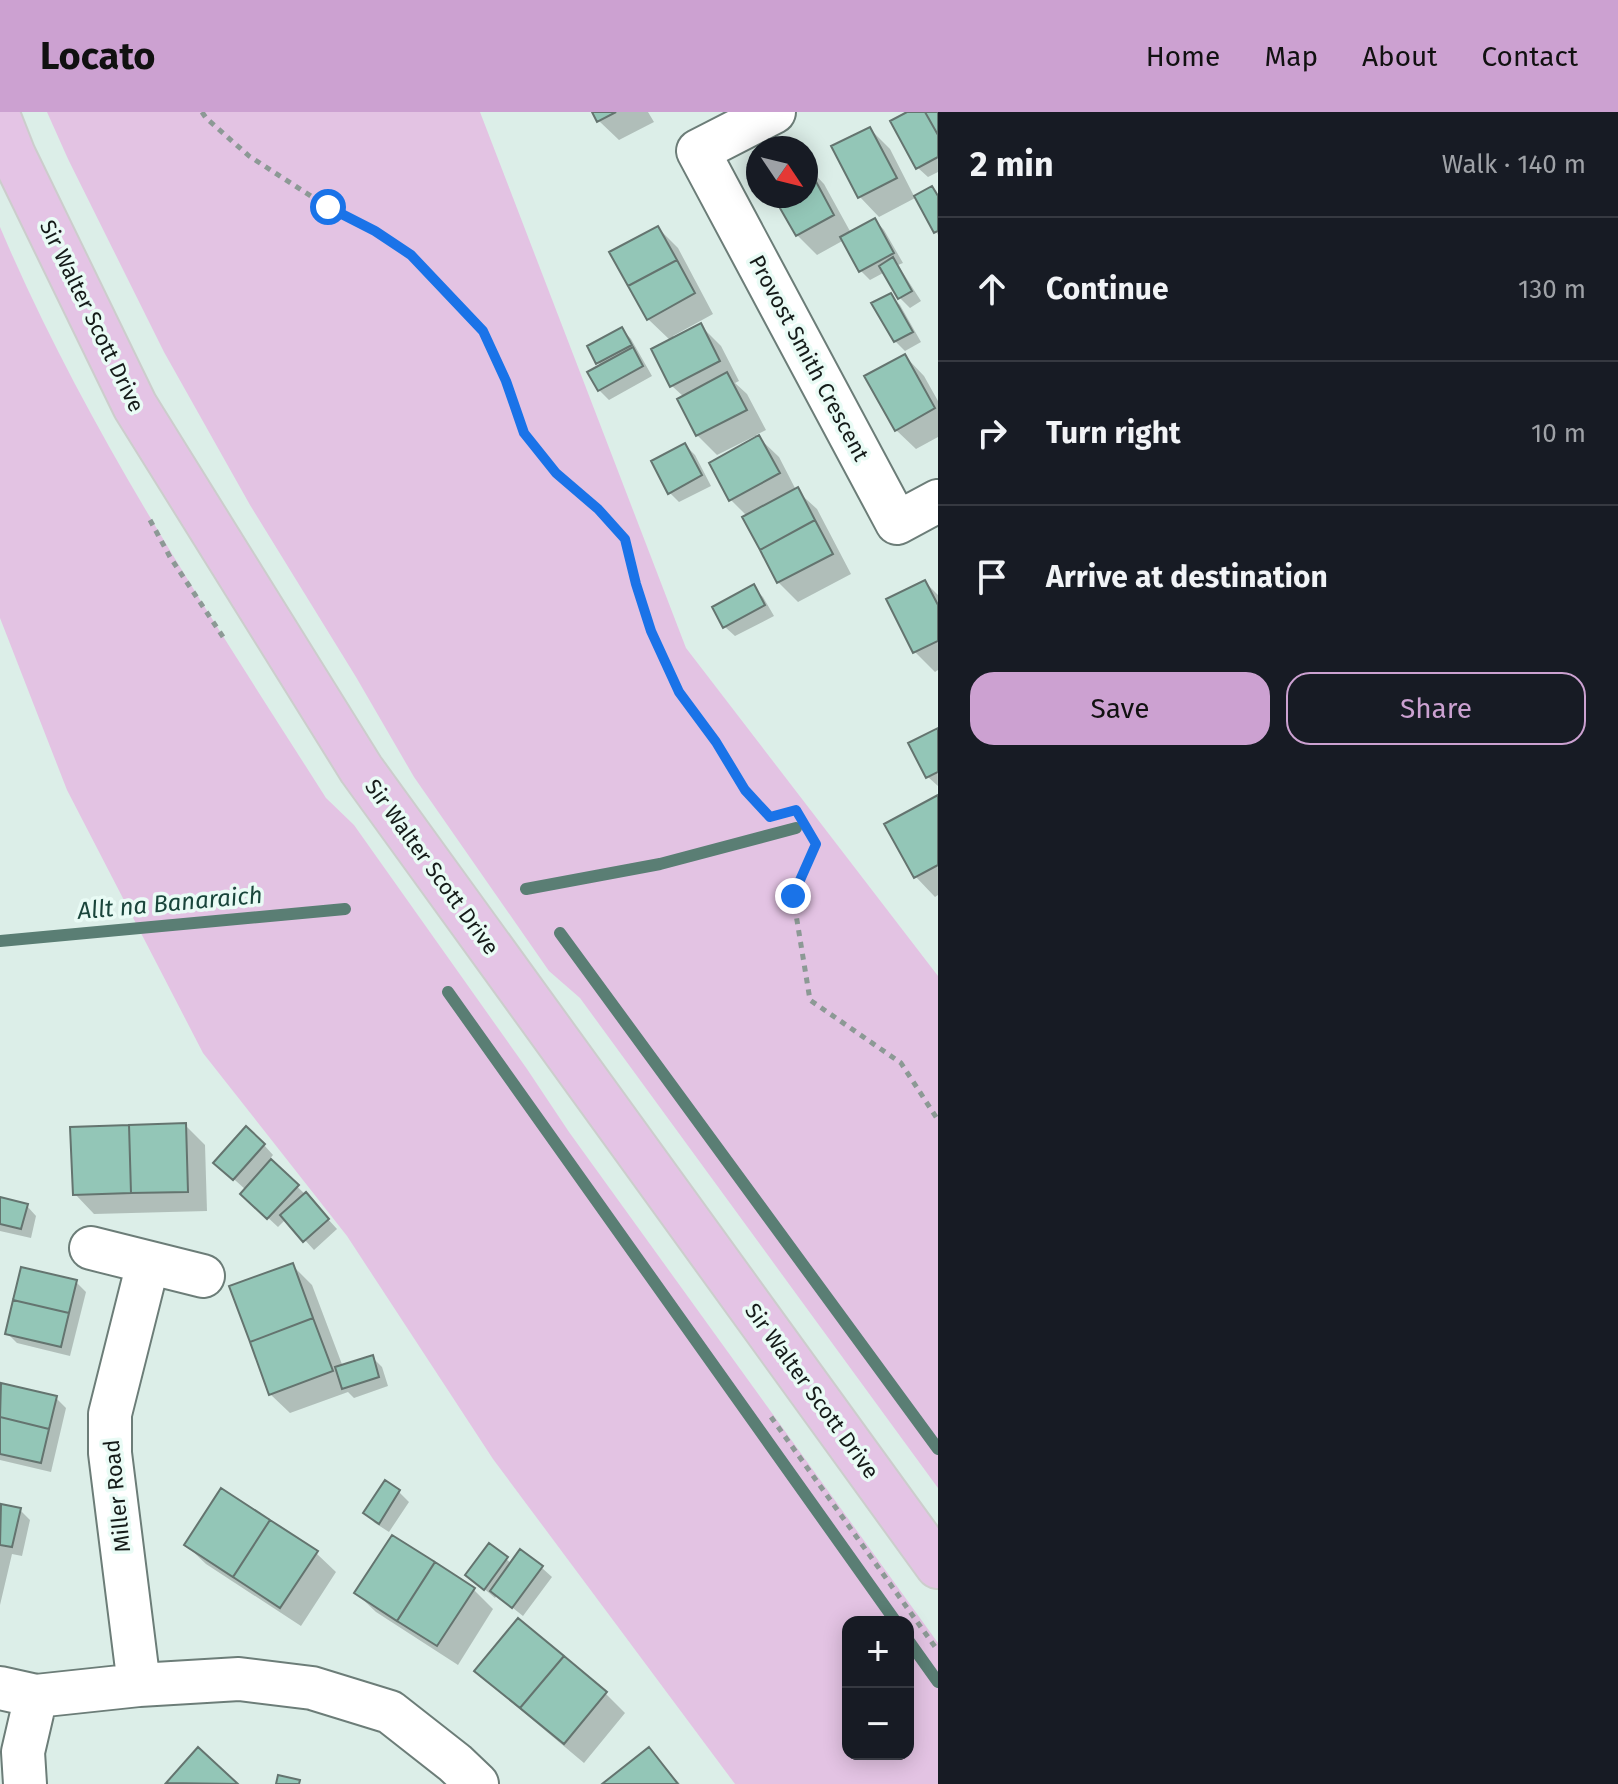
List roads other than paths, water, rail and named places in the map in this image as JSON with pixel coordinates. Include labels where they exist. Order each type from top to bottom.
[{"type":"main road","name":"Sir Walter Scott Drive","points":[[0,122],[13,155],[135,406],[361,769],[938,1566]]},
{"type":"street","name":"Provost Smith Crescent","points":[[774,112],[683,160],[897,523],[938,501]]},
{"type":"street","points":[[91,1248],[203,1276]]},
{"type":"street","name":"Miller Road","points":[[139,1685],[110,1453],[110,1414],[148,1263]]},
{"type":"street","points":[[25,1784],[18,1692],[239,1679],[312,1688],[390,1712],[477,1784]]},
{"type":"waterway","name":"Allt na Banaraich","points":[[526,889],[660,864],[796,828]]},
{"type":"waterway","name":"Allt na Banaraich","points":[[0,941],[345,909]]},
{"type":"waterway","points":[[560,933],[938,1449]]},
{"type":"waterway","points":[[448,992],[892,1616]]},
{"type":"waterway","points":[[914,1648],[938,1682]]}]
